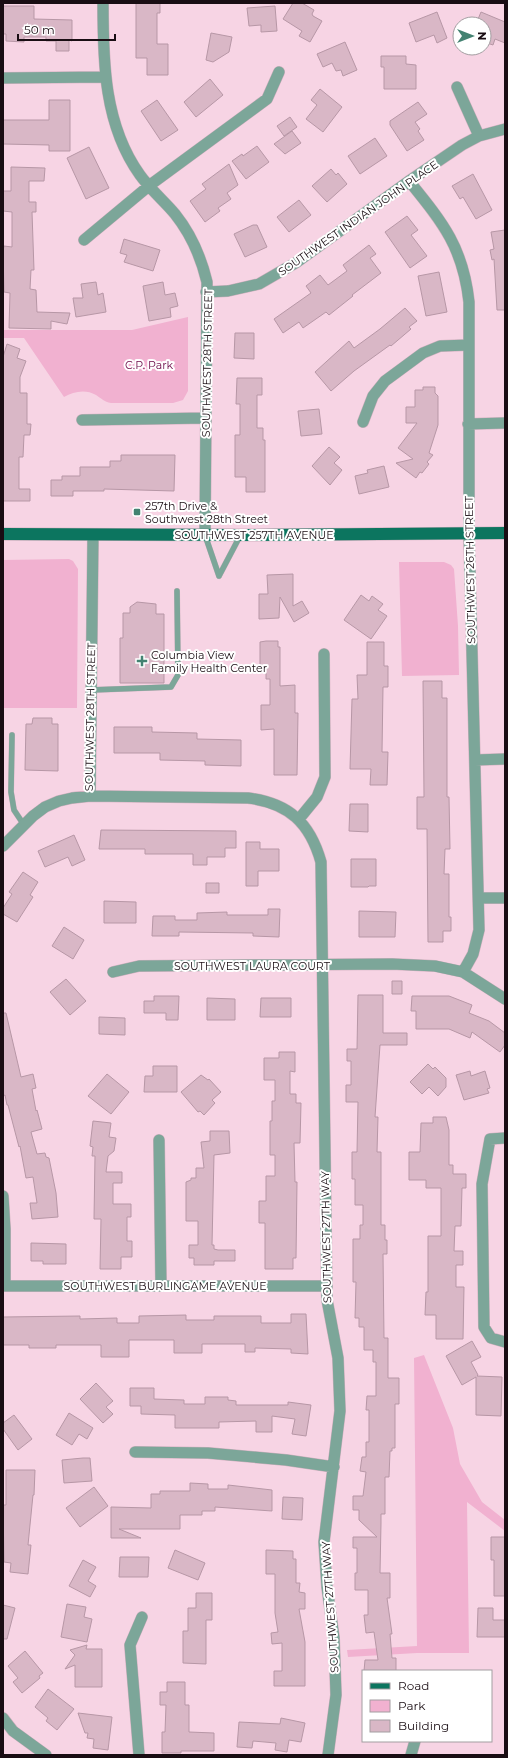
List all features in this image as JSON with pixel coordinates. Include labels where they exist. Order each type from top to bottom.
[{"type":"main road","name":"SOUTHWEST 257TH AVENUE","points":[[3,534],[240,535],[505,533]]},
{"type":"street","name":"SOUTHWEST 28TH STREET","points":[[103,3],[103,54],[105,77],[108,98],[122,141],[141,176],[175,214],[191,239],[204,268],[208,282],[206,292],[205,535]]},
{"type":"street","points":[[84,240],[150,185],[267,99],[279,72]]},
{"type":"street","points":[[3,78],[105,77]]},
{"type":"street","points":[[457,87],[479,136]]},
{"type":"street","name":"SOUTHWEST INDIAN JOHN PLACE","points":[[206,292],[228,291],[259,284],[297,262],[409,181],[479,136],[505,129]]},
{"type":"street","name":"SOUTHWEST 26TH STREET","points":[[409,181],[445,227],[463,265],[470,302],[468,424],[469,533],[479,898],[477,942],[463,972]]},
{"type":"street","points":[[363,422],[373,396],[385,381],[423,353],[440,346],[469,345]]},
{"type":"street","points":[[82,420],[206,418]]},
{"type":"street","points":[[468,424],[505,423]]},
{"type":"street","name":"SOUTHWEST 28TH STREET","points":[[3,846],[33,816],[45,807],[59,801],[90,796],[93,535]]},
{"type":"street","points":[[299,819],[317,797],[325,777],[324,654]]},
{"type":"street","points":[[475,760],[505,759]]},
{"type":"street","name":"SOUTHWEST 27TH WAY","points":[[90,796],[248,798],[265,800],[285,808],[299,819],[311,836],[321,862],[327,1300],[340,1376],[340,1411],[324,1542],[327,1587],[334,1638],[336,1695],[328,1755]]},
{"type":"street","points":[[479,898],[505,898]]},
{"type":"street","name":"SOUTHWEST LAURA COURT","points":[[113,972],[138,966],[322,966],[392,964],[435,966],[463,972],[505,998]]},
{"type":"street","points":[[505,1138],[490,1139],[482,1184],[484,1327],[491,1338],[505,1342]]},
{"type":"street","points":[[159,1140],[161,1286]]},
{"type":"street","points":[[3,1196],[5,1229],[4,1286]]},
{"type":"street","name":"SOUTHWEST BURLINGAME AVENUE","points":[[4,1286],[327,1286]]},
{"type":"street","points":[[135,1452],[208,1453],[286,1460],[334,1467]]},
{"type":"street","points":[[139,1755],[130,1645],[142,1617]]},
{"type":"street","points":[[3,1718],[13,1731],[46,1755]]},
{"type":"street","points":[[411,1755],[415,1742]]},
{"type":"lane","points":[[205,535],[219,576],[240,535]]},
{"type":"lane","points":[[91,690],[171,687],[178,675],[177,591]]},
{"type":"lane","points":[[12,736],[11,792],[14,810],[24,825]]},
{"type":"green space","name":"C.P. Park","points":[[188,317],[188,391],[183,400],[173,403],[111,403],[104,401],[92,393],[84,391],[72,393],[64,397],[24,338],[3,338],[3,330],[132,330]]},
{"type":"green space","points":[[69,559],[73,561],[78,569],[77,708],[3,708],[3,560]]},
{"type":"green space","points":[[399,562],[444,562],[451,565],[454,569],[458,626],[459,675],[402,676]]},
{"type":"green space","points":[[424,1355],[453,1428],[460,1464],[482,1502],[505,1520],[505,1531],[467,1502],[469,1653],[417,1653],[348,1657],[347,1650],[417,1646],[414,1358]]},
{"type":"building","points":[[136,3],[160,3],[160,13],[157,13],[157,44],[168,44],[168,75],[147,75],[147,58],[136,58]]},
{"type":"building","points":[[293,3],[302,3],[314,10],[312,14],[313,16],[322,21],[310,42],[299,36],[302,31],[283,19]]},
{"type":"building","points":[[3,6],[34,6],[34,19],[72,20],[72,41],[69,40],[69,51],[56,51],[56,41],[46,41],[46,37],[24,37],[24,42],[6,41],[6,34],[3,34]]},
{"type":"building","points":[[275,6],[277,31],[261,32],[261,25],[249,26],[247,8]]},
{"type":"building","points":[[437,12],[447,38],[437,43],[434,35],[416,42],[409,23]]},
{"type":"building","points":[[481,12],[491,16],[479,16]]},
{"type":"building","points":[[492,17],[505,22],[505,43],[495,39],[493,45]]},
{"type":"building","points":[[211,33],[232,37],[229,52],[213,62],[206,60]]},
{"type":"building","points":[[345,42],[357,70],[343,76],[341,70],[336,71],[332,63],[323,67],[317,54]]},
{"type":"building","points":[[381,56],[406,56],[406,64],[416,65],[416,89],[384,89],[384,67],[381,67]]},
{"type":"building","points":[[210,79],[223,95],[196,117],[184,102]]},
{"type":"building","points":[[320,89],[342,107],[323,132],[306,119],[317,105],[311,100]]},
{"type":"building","points":[[49,100],[70,100],[70,151],[49,151],[49,145],[3,144],[3,120],[49,120]]},
{"type":"building","points":[[157,100],[178,130],[161,141],[141,111]]},
{"type":"building","points":[[418,102],[427,114],[415,122],[420,129],[418,131],[424,140],[407,151],[390,125],[390,121]]},
{"type":"building","points":[[290,117],[297,127],[284,136],[277,126]]},
{"type":"building","points":[[292,131],[301,143],[285,154],[274,144]]},
{"type":"building","points":[[375,138],[387,156],[360,174],[348,156]]},
{"type":"building","points":[[257,146],[269,162],[246,179],[232,161],[242,154],[243,156]]},
{"type":"building","points":[[89,147],[109,188],[86,199],[67,158]]},
{"type":"building","points":[[229,164],[238,185],[227,193],[231,199],[218,208],[220,211],[205,222],[190,201],[206,189],[202,184]]},
{"type":"building","points":[[11,167],[45,168],[44,181],[29,181],[29,202],[36,202],[36,212],[32,212],[34,270],[31,270],[30,289],[36,290],[37,312],[70,313],[67,324],[51,321],[51,329],[9,328],[10,293],[4,292],[3,251],[4,246],[12,247],[12,212],[3,211],[3,191],[11,191]]},
{"type":"building","points":[[331,169],[336,175],[338,173],[347,184],[327,202],[312,186]]},
{"type":"building","points":[[473,174],[492,210],[476,219],[463,197],[460,199],[452,186]]},
{"type":"building","points":[[299,200],[311,215],[289,232],[277,217]]},
{"type":"building","points":[[407,216],[418,230],[411,235],[427,256],[410,268],[385,232]]},
{"type":"building","points":[[253,225],[257,225],[267,247],[245,257],[234,234]]},
{"type":"building","points":[[505,230],[505,310],[497,310],[494,259],[492,260],[490,250],[494,249],[491,232]]},
{"type":"building","points":[[124,239],[160,250],[153,271],[124,262],[127,255],[120,253]]},
{"type":"building","points":[[369,245],[376,254],[370,258],[381,273],[329,315],[326,312],[303,328],[299,322],[283,333],[274,319],[311,293],[306,286],[320,275],[328,285],[347,271],[343,265]]},
{"type":"building","points":[[439,272],[447,312],[426,316],[418,276]]},
{"type":"building","points":[[96,282],[98,295],[103,293],[106,312],[76,317],[73,298],[83,298],[81,284]]},
{"type":"building","points":[[163,282],[165,295],[175,293],[178,306],[170,308],[171,317],[149,321],[143,286]]},
{"type":"building","points":[[405,308],[417,321],[409,327],[411,329],[391,346],[390,345],[354,371],[331,391],[315,372],[349,341],[354,348]]},
{"type":"building","points":[[235,333],[254,333],[254,359],[234,358]]},
{"type":"building","points":[[7,344],[20,349],[17,358],[26,361],[20,377],[20,393],[27,393],[27,424],[31,424],[30,435],[24,435],[23,457],[19,457],[19,489],[30,489],[30,501],[3,501],[3,357]]},
{"type":"building","points":[[237,378],[262,378],[262,395],[257,395],[257,428],[263,428],[263,440],[265,440],[265,492],[246,492],[246,477],[235,477],[235,435],[240,435],[240,404],[236,404]]},
{"type":"building","points":[[423,387],[435,387],[435,393],[438,396],[438,425],[429,453],[433,455],[427,462],[429,464],[416,478],[396,463],[413,459],[398,448],[417,423],[406,423],[406,407],[415,407],[415,390],[423,390]]},
{"type":"building","points":[[319,409],[322,434],[301,436],[298,411]]},
{"type":"building","points":[[329,447],[340,457],[334,463],[342,470],[330,485],[312,466]]},
{"type":"building","points":[[121,455],[175,455],[174,491],[104,489],[104,491],[73,491],[73,496],[51,496],[51,480],[62,480],[62,476],[80,476],[80,467],[110,467],[110,461],[121,461]]},
{"type":"building","points":[[384,466],[389,487],[359,494],[355,476],[368,473],[367,470]]},
{"type":"building","points":[[293,574],[293,606],[302,601],[309,613],[294,622],[280,597],[279,618],[259,619],[259,594],[268,594],[267,575]]},
{"type":"building","points":[[361,595],[369,601],[372,596],[383,604],[378,610],[387,616],[371,639],[344,620]]},
{"type":"building","name":"Columbia View Family Health Center","points":[[137,602],[156,604],[156,614],[164,614],[164,683],[120,683],[120,638],[123,638],[123,613],[130,613],[130,607]]},
{"type":"building","points":[[278,641],[278,647],[280,647],[280,686],[295,685],[295,713],[298,713],[297,775],[274,775],[274,729],[261,730],[261,705],[270,705],[270,679],[266,679],[266,673],[260,672],[260,642]]},
{"type":"building","points":[[367,642],[384,642],[384,666],[388,666],[388,687],[383,687],[382,752],[388,752],[387,785],[370,785],[371,769],[350,769],[352,699],[358,699],[357,675],[367,675]]},
{"type":"building","points":[[423,681],[442,681],[442,698],[447,698],[447,797],[449,797],[450,849],[445,849],[444,874],[449,874],[449,917],[451,917],[451,931],[443,931],[443,942],[428,942],[427,829],[417,829],[417,797],[424,797]]},
{"type":"building","points":[[33,718],[52,718],[52,724],[58,724],[58,771],[25,770],[26,724],[32,724]]},
{"type":"building","points":[[114,727],[152,727],[152,732],[197,733],[197,739],[241,740],[241,766],[205,765],[205,761],[160,760],[160,753],[114,753]]},
{"type":"building","points":[[350,804],[368,804],[368,832],[349,831]]},
{"type":"building","points":[[101,830],[236,831],[236,848],[225,848],[225,857],[207,857],[207,865],[193,865],[193,854],[145,854],[145,849],[99,849]]},
{"type":"building","points":[[74,835],[85,860],[72,866],[68,857],[45,867],[38,851]]},
{"type":"building","points":[[246,842],[260,842],[260,849],[279,849],[279,871],[258,871],[258,886],[246,886]]},
{"type":"building","points":[[351,859],[376,859],[376,886],[351,887]]},
{"type":"building","points":[[23,872],[38,882],[30,895],[33,897],[17,922],[3,914],[3,908],[12,894],[9,892]]},
{"type":"building","points":[[206,883],[219,883],[219,893],[206,893]]},
{"type":"building","points":[[104,901],[136,902],[136,923],[104,923]]},
{"type":"building","points":[[268,909],[280,909],[279,937],[253,936],[253,933],[179,932],[179,936],[152,936],[153,916],[175,916],[175,920],[197,920],[197,913],[227,912],[227,915],[268,915]]},
{"type":"building","points":[[359,911],[396,912],[395,937],[359,937]]},
{"type":"building","points":[[64,927],[84,940],[73,959],[52,946]]},
{"type":"building","points":[[66,979],[86,1001],[70,1015],[50,992]]},
{"type":"building","points":[[392,981],[402,981],[402,994],[392,994]]},
{"type":"building","points":[[358,995],[383,995],[383,1033],[407,1033],[407,1045],[380,1045],[375,1117],[378,1117],[377,1152],[381,1152],[381,1225],[385,1225],[385,1240],[387,1240],[387,1254],[383,1254],[384,1338],[388,1338],[388,1378],[399,1378],[399,1404],[395,1404],[395,1448],[392,1448],[392,1451],[390,1451],[389,1477],[385,1477],[385,1514],[381,1514],[380,1573],[390,1573],[390,1598],[387,1598],[392,1634],[390,1634],[392,1658],[396,1658],[396,1670],[364,1670],[365,1660],[378,1660],[374,1632],[366,1633],[364,1615],[368,1615],[368,1590],[355,1590],[357,1548],[353,1548],[353,1537],[377,1537],[359,1520],[359,1510],[353,1510],[353,1496],[363,1496],[366,1472],[360,1471],[362,1457],[366,1457],[366,1442],[369,1442],[369,1410],[366,1410],[367,1396],[376,1396],[376,1362],[373,1362],[373,1350],[364,1350],[364,1327],[359,1327],[359,1318],[355,1318],[356,1282],[353,1282],[353,1239],[360,1239],[360,1225],[363,1225],[363,1205],[355,1205],[355,1179],[352,1179],[352,1152],[357,1152],[358,1102],[346,1102],[346,1085],[351,1085],[351,1061],[347,1061],[347,1049],[357,1049]]},
{"type":"building","points":[[154,996],[179,996],[178,1020],[166,1020],[166,1013],[144,1013],[144,1001],[154,1001]]},
{"type":"building","points":[[412,996],[449,996],[472,1005],[469,1013],[489,1021],[505,1033],[505,1045],[500,1052],[472,1032],[470,1038],[449,1029],[416,1029],[416,1011],[411,1011]]},
{"type":"building","points":[[207,998],[235,999],[235,1020],[207,1020]]},
{"type":"building","points":[[261,998],[291,998],[291,1017],[260,1017]]},
{"type":"building","points":[[3,1013],[6,1013],[21,1077],[33,1074],[36,1088],[32,1089],[36,1111],[37,1110],[42,1129],[31,1132],[37,1154],[45,1153],[46,1157],[49,1158],[56,1193],[58,1217],[32,1219],[30,1203],[37,1203],[33,1177],[26,1178],[20,1146],[19,1147],[5,1095],[3,1096]]},
{"type":"building","points":[[99,1017],[125,1018],[125,1035],[99,1034]]},
{"type":"building","points":[[279,1052],[295,1052],[295,1072],[290,1071],[290,1094],[296,1094],[296,1103],[301,1103],[300,1143],[294,1143],[295,1182],[297,1182],[296,1258],[293,1258],[293,1269],[265,1269],[265,1223],[259,1223],[259,1201],[266,1201],[266,1176],[275,1176],[275,1155],[270,1155],[270,1121],[272,1121],[272,1101],[275,1101],[275,1080],[264,1080],[264,1058],[279,1058]]},
{"type":"building","points":[[428,1064],[433,1069],[435,1067],[446,1078],[446,1087],[438,1096],[429,1087],[422,1094],[410,1082]]},
{"type":"building","points":[[153,1066],[177,1066],[177,1092],[144,1092],[145,1076],[153,1076]]},
{"type":"building","points":[[470,1071],[471,1076],[485,1071],[490,1088],[487,1089],[489,1093],[464,1100],[456,1075]]},
{"type":"building","points":[[107,1074],[129,1092],[111,1114],[88,1096]]},
{"type":"building","points":[[201,1075],[208,1080],[209,1079],[221,1092],[212,1100],[215,1103],[204,1115],[200,1111],[198,1112],[181,1092]]},
{"type":"building","points":[[433,1117],[446,1117],[449,1130],[449,1165],[453,1165],[453,1174],[466,1174],[466,1188],[462,1188],[461,1226],[455,1226],[454,1251],[463,1251],[463,1265],[456,1265],[456,1287],[464,1287],[463,1339],[436,1339],[436,1315],[425,1315],[426,1292],[428,1292],[428,1236],[441,1236],[441,1188],[426,1188],[426,1180],[409,1180],[409,1152],[420,1152],[421,1123],[433,1123]]},
{"type":"building","points":[[93,1121],[111,1123],[109,1137],[116,1138],[114,1151],[108,1156],[106,1172],[122,1172],[122,1183],[113,1183],[113,1204],[131,1204],[131,1217],[127,1217],[127,1241],[132,1241],[132,1257],[121,1257],[121,1269],[100,1269],[101,1219],[94,1219],[95,1156],[92,1156],[93,1147],[90,1146]]},
{"type":"building","points":[[210,1131],[229,1131],[230,1153],[214,1155],[212,1245],[214,1245],[214,1249],[218,1250],[235,1250],[235,1261],[214,1261],[214,1265],[194,1265],[194,1258],[189,1258],[189,1245],[198,1245],[198,1221],[186,1221],[186,1182],[191,1180],[191,1178],[196,1178],[196,1168],[204,1168],[201,1142],[210,1141]]},
{"type":"building","points":[[31,1243],[66,1244],[66,1264],[43,1264],[43,1261],[31,1261]]},
{"type":"building","points":[[291,1314],[306,1314],[308,1354],[291,1353],[291,1349],[255,1348],[255,1352],[245,1352],[245,1344],[202,1344],[202,1353],[174,1353],[174,1340],[129,1340],[129,1357],[101,1357],[101,1345],[56,1345],[56,1348],[29,1348],[29,1345],[3,1345],[3,1317],[80,1316],[80,1319],[117,1318],[117,1323],[139,1323],[139,1316],[186,1315],[186,1320],[214,1320],[214,1316],[261,1316],[261,1323],[291,1323]]},
{"type":"building","points":[[472,1341],[481,1357],[471,1362],[478,1375],[477,1376],[502,1377],[501,1416],[476,1415],[476,1377],[462,1385],[446,1356]]},
{"type":"building","points":[[96,1383],[113,1401],[106,1407],[113,1414],[103,1423],[80,1399]]},
{"type":"building","points":[[130,1388],[154,1388],[154,1399],[184,1400],[184,1404],[205,1404],[205,1397],[228,1397],[228,1400],[236,1401],[236,1405],[288,1405],[288,1402],[311,1405],[306,1436],[292,1434],[295,1419],[272,1416],[272,1432],[256,1432],[256,1421],[219,1422],[219,1428],[175,1428],[175,1415],[141,1414],[141,1406],[130,1406]]},
{"type":"building","points":[[69,1413],[93,1428],[87,1439],[79,1434],[72,1445],[56,1435]]},
{"type":"building","points":[[14,1415],[32,1439],[18,1450],[3,1429],[3,1423]]},
{"type":"building","points":[[90,1458],[92,1481],[64,1483],[62,1460]]},
{"type":"building","points":[[6,1470],[35,1470],[34,1495],[28,1545],[31,1545],[28,1574],[10,1572],[11,1563],[4,1562],[3,1505],[6,1505]]},
{"type":"building","points":[[190,1483],[208,1484],[208,1489],[228,1489],[228,1485],[272,1490],[272,1511],[215,1507],[215,1511],[202,1511],[202,1515],[180,1515],[180,1529],[119,1529],[141,1538],[111,1538],[111,1507],[151,1508],[151,1494],[160,1494],[160,1491],[190,1491]]},
{"type":"building","points":[[94,1487],[108,1506],[80,1527],[66,1508]]},
{"type":"building","points":[[283,1497],[303,1498],[302,1520],[282,1519]]},
{"type":"building","points":[[491,1537],[505,1537],[505,1596],[494,1596],[494,1560],[491,1560]]},
{"type":"building","points":[[175,1550],[205,1563],[198,1580],[168,1568]]},
{"type":"building","points":[[266,1550],[293,1551],[293,1559],[296,1559],[296,1583],[300,1583],[299,1592],[305,1593],[305,1609],[299,1609],[305,1642],[305,1686],[274,1686],[274,1671],[282,1671],[282,1643],[272,1644],[271,1633],[278,1632],[275,1613],[275,1574],[266,1574]]},
{"type":"building","points":[[120,1557],[149,1557],[148,1577],[119,1577]]},
{"type":"building","points":[[83,1560],[96,1567],[88,1581],[96,1586],[90,1597],[69,1586]]},
{"type":"building","points":[[196,1593],[212,1593],[212,1620],[206,1620],[206,1664],[183,1663],[183,1631],[188,1631],[188,1608],[196,1608]]},
{"type":"building","points":[[67,1604],[86,1607],[84,1617],[92,1619],[87,1642],[61,1637]]},
{"type":"building","points":[[3,1605],[15,1608],[7,1639],[3,1639]]},
{"type":"building","points":[[478,1608],[493,1608],[493,1620],[505,1620],[505,1637],[477,1637]]},
{"type":"building","points":[[87,1645],[86,1649],[102,1649],[102,1687],[75,1687],[75,1665],[65,1669],[75,1655],[70,1650]]},
{"type":"building","points":[[25,1651],[43,1673],[39,1676],[40,1678],[22,1693],[13,1682],[18,1678],[8,1666]]},
{"type":"building","points":[[167,1682],[185,1682],[185,1705],[189,1705],[189,1732],[214,1733],[214,1751],[181,1751],[181,1753],[162,1753],[162,1732],[165,1732],[166,1705],[160,1705],[160,1692],[167,1692]]},
{"type":"building","points":[[48,1689],[74,1709],[57,1730],[46,1721],[48,1718],[35,1707]]},
{"type":"building","points":[[78,1713],[112,1717],[108,1750],[93,1748],[94,1739],[87,1738],[88,1733],[85,1733]]},
{"type":"building","points":[[281,1718],[305,1723],[301,1742],[289,1740],[287,1752],[275,1750],[276,1743],[253,1741],[252,1748],[237,1747],[239,1722],[280,1724]]},
{"type":"place","name":"257th Drive & Southwest 28th Street","points":[[137,512]]},
{"type":"place","name":"Columbia View Family Health Center","points":[[142,661]]}]
